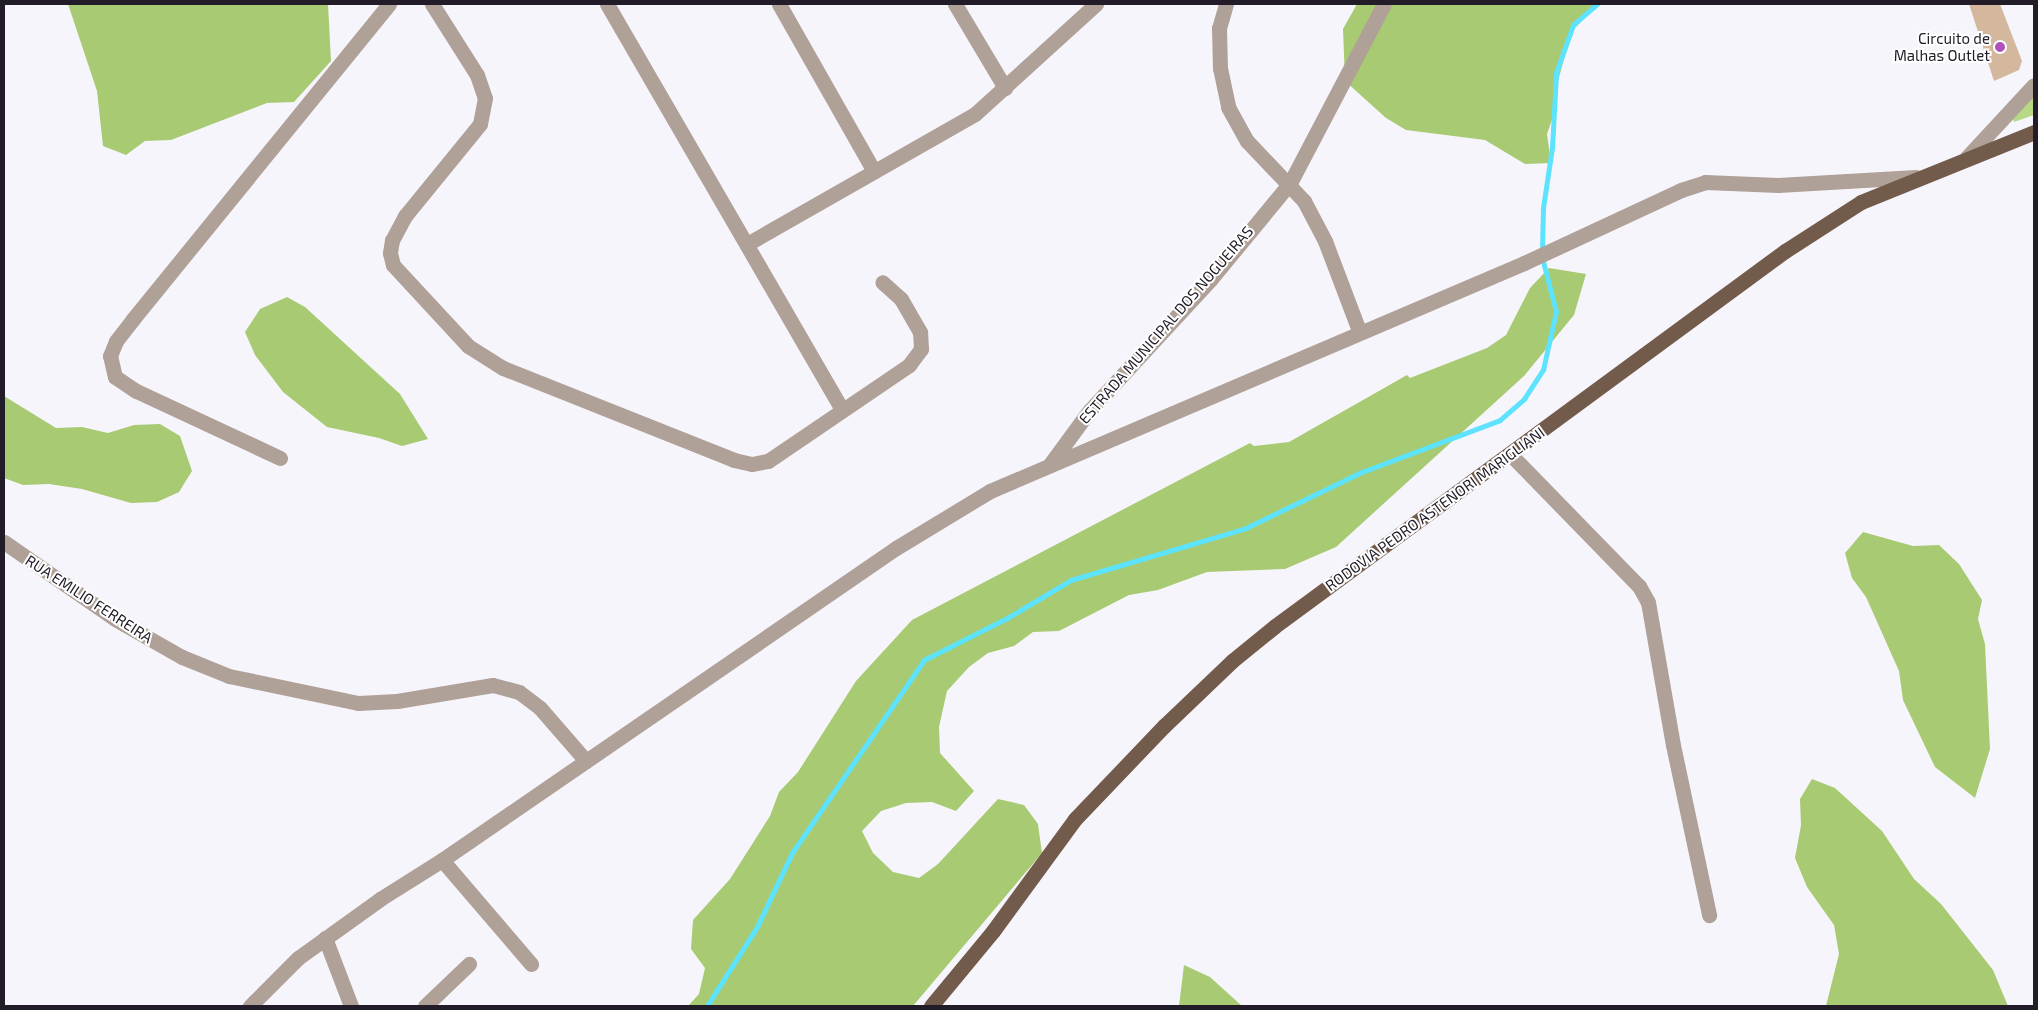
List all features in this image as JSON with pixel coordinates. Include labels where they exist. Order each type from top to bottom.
[{"type":"main road","name":"RODOVIA PEDRO ASTENORI MARIGLIANI","points":[[931,1006],[993,931],[1075,819],[1232,660],[1275,626],[1785,251],[1861,202],[1916,177],[2034,132]]},
{"type":"street","points":[[280,458],[136,391],[115,377],[110,356],[116,341],[389,4]]},
{"type":"street","points":[[432,4],[476,75],[485,98],[480,124],[405,216],[392,240],[390,253],[393,266],[468,346],[503,368],[734,460],[752,464],[768,462],[842,409],[910,365],[921,349],[920,332],[901,299],[882,282]]},
{"type":"street","points":[[607,4],[842,409]]},
{"type":"street","points":[[779,4],[874,171]]},
{"type":"street","points":[[955,4],[1005,88]]},
{"type":"street","points":[[747,244],[874,171],[948,132],[975,114],[1096,4]]},
{"type":"street","points":[[1226,4],[1219,28],[1220,68],[1228,107],[1247,141],[1290,182],[1304,201],[1325,240],[1360,333]]},
{"type":"street","name":"ESTRADA MUNICIPAL DOS NOGUEIRAS","points":[[1050,464],[1090,410],[1210,280],[1290,182],[1384,4]]},
{"type":"street","points":[[1967,157],[2034,85]]},
{"type":"street","points":[[250,1006],[298,958],[326,938],[896,548],[990,491],[1524,263],[1681,190],[1705,182],[1788,184],[1916,177]]},
{"type":"street","points":[[1510,454],[1639,586],[1648,602],[1673,745],[1709,915]]},
{"type":"street","name":"RUA EMILIO FERREIRA","points":[[4,542],[115,619],[182,657],[229,676],[358,703],[396,701],[493,685],[519,692],[540,708],[586,761]]},
{"type":"street","points":[[442,860],[531,964]]},
{"type":"street","points":[[326,938],[351,1006]]},
{"type":"street","points":[[425,1006],[469,964]]},
{"type":"green space","points":[[68,4],[328,4],[331,61],[294,102],[267,103],[171,140],[145,141],[126,155],[103,146],[97,91]]},
{"type":"green space","points":[[1357,4],[1598,4],[1575,28],[1566,52],[1558,81],[1555,111],[1547,134],[1551,163],[1525,164],[1485,140],[1406,130],[1386,118],[1345,81],[1343,29]]},
{"type":"green space","points":[[2034,96],[2034,115],[2014,122],[2013,119]]},
{"type":"green space","points":[[1549,268],[1586,274],[1574,315],[1524,376],[1336,547],[1285,569],[1207,572],[1158,590],[1129,595],[1059,631],[1033,632],[1014,646],[988,653],[969,667],[947,691],[939,727],[940,753],[974,791],[956,811],[932,802],[906,803],[881,811],[862,831],[873,853],[893,872],[919,878],[938,864],[998,799],[1024,805],[1038,824],[1042,853],[913,1006],[688,1006],[699,994],[705,968],[691,949],[693,920],[730,879],[770,816],[779,792],[798,772],[856,681],[912,620],[1250,443],[1254,446],[1289,442],[1407,375],[1410,378],[1487,348],[1506,335],[1530,288]]},
{"type":"green space","points":[[287,297],[305,307],[400,394],[428,439],[402,446],[379,438],[327,427],[283,392],[255,355],[245,332],[260,309]]},
{"type":"green space","points":[[4,396],[56,428],[82,427],[108,433],[134,425],[160,424],[180,436],[192,471],[179,492],[157,502],[131,503],[82,489],[49,484],[23,485],[4,478]]},
{"type":"green space","points":[[1863,532],[1913,546],[1939,545],[1959,564],[1982,600],[1978,619],[1985,644],[1990,749],[1975,798],[1935,767],[1903,700],[1899,671],[1866,597],[1852,578],[1845,553]]},
{"type":"green space","points":[[1812,779],[1835,788],[1882,831],[1914,879],[1941,904],[1993,970],[2008,1006],[1826,1006],[1839,954],[1834,925],[1807,887],[1795,858],[1801,825],[1800,799]]},
{"type":"green space","points":[[1184,965],[1210,977],[1242,1006],[1179,1006]]},
{"type":"building","name":"Circuito de Malhas Outlet","points":[[1969,4],[2000,4],[2022,61],[2019,70],[1994,81]]},
{"type":"waterway","points":[[1542,251],[1543,208],[1552,148],[1556,73],[1573,25],[1597,4]]},
{"type":"waterway","points":[[707,1006],[757,927],[792,853],[924,660],[1009,617],[1071,580],[1246,528],[1362,472],[1500,420],[1524,399],[1543,370],[1556,312],[1542,258]]},
{"type":"place","name":"Circuito de Malhas Outlet","points":[[2000,47]]}]
